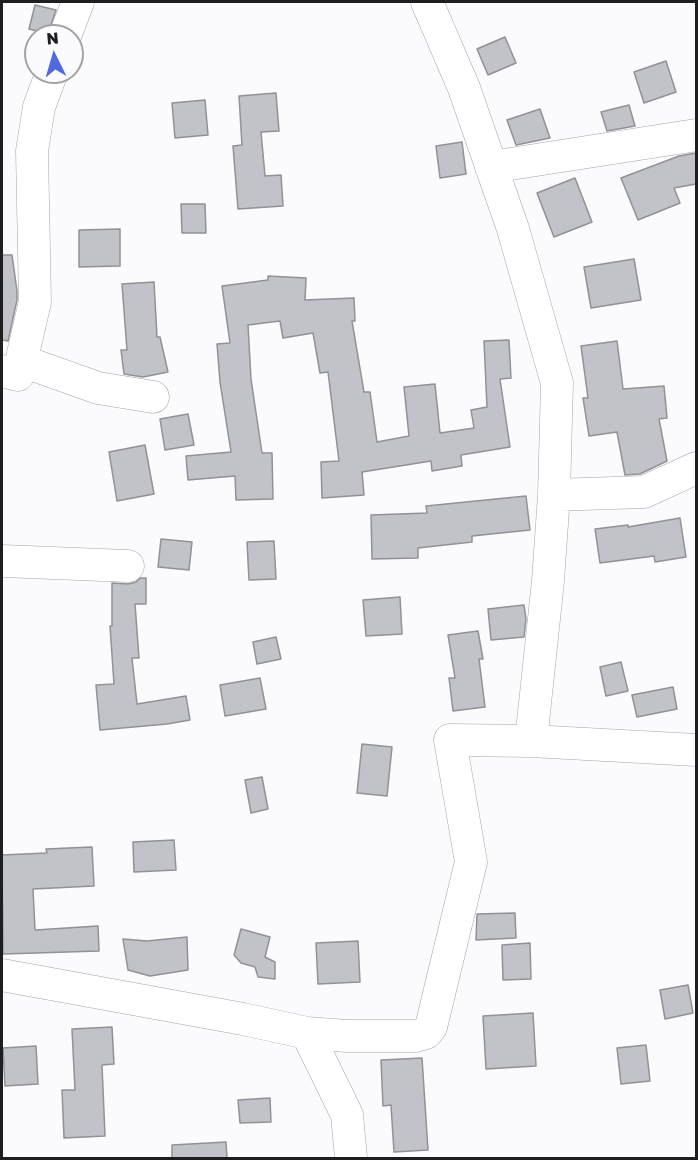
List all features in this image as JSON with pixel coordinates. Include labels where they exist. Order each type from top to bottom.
[{"type":"street","points":[[70,24],[78,2]]},
{"type":"street","points":[[427,2],[464,88],[513,229],[557,383],[554,495],[548,581],[531,741]]},
{"type":"street","points":[[48,84],[39,107],[32,151],[35,302],[12,366],[98,388],[153,397]]},
{"type":"street","points":[[491,167],[696,135]]},
{"type":"street","points":[[554,495],[644,492],[696,468]]},
{"type":"street","points":[[2,561],[128,566]]},
{"type":"street","points":[[2,975],[307,1033],[387,1037],[416,1036],[426,1033],[431,1027],[471,862],[450,740],[531,741],[696,750]]},
{"type":"street","points":[[307,1033],[347,1115],[351,1158]]},
{"type":"building","points":[[35,5],[56,10],[51,24],[30,24]]},
{"type":"building","points":[[505,37],[516,63],[488,75],[477,49]]},
{"type":"building","points":[[666,61],[676,92],[644,103],[634,72]]},
{"type":"building","points":[[276,93],[279,131],[261,132],[265,176],[281,175],[283,206],[238,209],[233,146],[242,145],[239,96]]},
{"type":"building","points":[[205,100],[208,135],[175,138],[172,103]]},
{"type":"building","points":[[629,105],[635,126],[607,131],[601,112]]},
{"type":"building","points":[[540,109],[550,138],[516,145],[507,120]]},
{"type":"building","points":[[462,142],[466,174],[440,178],[436,146]]},
{"type":"building","points":[[696,153],[696,184],[674,188],[680,203],[638,220],[621,178],[679,156]]},
{"type":"building","points":[[575,178],[592,222],[554,237],[537,193]]},
{"type":"building","points":[[181,204],[205,204],[206,233],[182,233]]},
{"type":"building","points":[[120,229],[120,266],[79,267],[79,230]]},
{"type":"building","points":[[2,255],[12,255],[17,291],[8,341],[2,340]]},
{"type":"building","points":[[634,259],[641,300],[591,308],[584,267]]},
{"type":"building","points":[[268,276],[306,278],[305,300],[354,298],[355,321],[352,321],[364,392],[370,392],[377,442],[409,436],[404,387],[435,384],[440,433],[474,428],[471,410],[487,407],[484,341],[509,340],[511,378],[500,379],[510,447],[461,455],[462,466],[432,471],[431,461],[362,472],[364,495],[322,498],[321,462],[339,461],[328,372],[320,373],[313,333],[283,338],[280,321],[248,325],[251,379],[262,453],[272,453],[273,499],[236,500],[235,476],[188,480],[186,456],[231,452],[220,382],[217,344],[230,343],[222,286],[268,280]]},
{"type":"building","points":[[154,282],[157,337],[160,337],[168,372],[143,377],[124,374],[121,350],[127,350],[122,284]]},
{"type":"building","points":[[617,341],[623,389],[664,386],[667,418],[659,419],[667,461],[640,474],[625,475],[617,432],[589,436],[583,398],[588,398],[581,346]]},
{"type":"building","points":[[188,414],[194,445],[165,450],[160,419]]},
{"type":"building","points":[[145,445],[154,494],[117,501],[109,452]]},
{"type":"building","points":[[526,496],[530,530],[472,536],[472,542],[418,548],[418,558],[372,559],[371,515],[427,513],[426,506]]},
{"type":"building","points":[[680,518],[686,557],[655,562],[654,556],[600,563],[595,529],[628,525],[628,527]]},
{"type":"building","points":[[161,539],[192,542],[189,570],[158,567]]},
{"type":"building","points":[[274,541],[276,579],[249,580],[247,542]]},
{"type":"building","points":[[140,578],[146,578],[146,604],[135,604],[139,658],[132,658],[137,704],[186,696],[190,720],[100,730],[96,685],[114,684],[110,626],[112,626],[112,583],[128,584]]},
{"type":"building","points":[[400,597],[402,634],[366,636],[363,600]]},
{"type":"building","points":[[524,605],[526,619],[524,637],[491,640],[488,609]]},
{"type":"building","points":[[478,631],[483,659],[479,659],[485,707],[453,711],[449,678],[455,678],[448,635]]},
{"type":"building","points":[[276,637],[281,659],[257,664],[253,642]]},
{"type":"building","points":[[621,662],[628,691],[606,696],[600,667]]},
{"type":"building","points":[[260,678],[266,709],[225,716],[220,685]]},
{"type":"building","points":[[673,687],[677,709],[637,717],[632,695]]},
{"type":"building","points":[[362,744],[392,747],[387,796],[357,793]]},
{"type":"building","points":[[262,777],[268,809],[251,813],[245,780]]},
{"type":"building","points":[[174,840],[176,870],[134,872],[133,842]]},
{"type":"building","points":[[92,847],[94,886],[33,889],[35,930],[98,926],[99,951],[3,954],[2,855],[47,853],[46,849]]},
{"type":"building","points":[[515,913],[516,938],[476,940],[477,914]]},
{"type":"building","points":[[241,929],[270,937],[265,957],[275,962],[275,979],[258,977],[255,967],[241,963],[234,955]]},
{"type":"building","points":[[187,937],[188,970],[150,976],[128,970],[123,939],[147,941]]},
{"type":"building","points":[[358,941],[360,982],[318,984],[316,943]]},
{"type":"building","points":[[530,943],[531,979],[503,980],[502,945]]},
{"type":"building","points":[[688,985],[693,1013],[665,1019],[660,990]]},
{"type":"building","points":[[533,1013],[536,1066],[486,1069],[483,1016]]},
{"type":"building","points":[[112,1027],[114,1064],[102,1065],[105,1136],[64,1138],[62,1090],[75,1090],[72,1029]]},
{"type":"building","points":[[646,1045],[650,1081],[621,1084],[617,1048]]},
{"type":"building","points":[[36,1046],[38,1084],[5,1086],[3,1048]]},
{"type":"building","points":[[422,1058],[428,1150],[394,1152],[391,1105],[383,1106],[381,1060]]},
{"type":"building","points":[[270,1098],[271,1122],[240,1123],[238,1100]]},
{"type":"building","points":[[226,1142],[227,1158],[172,1158],[172,1145]]}]
